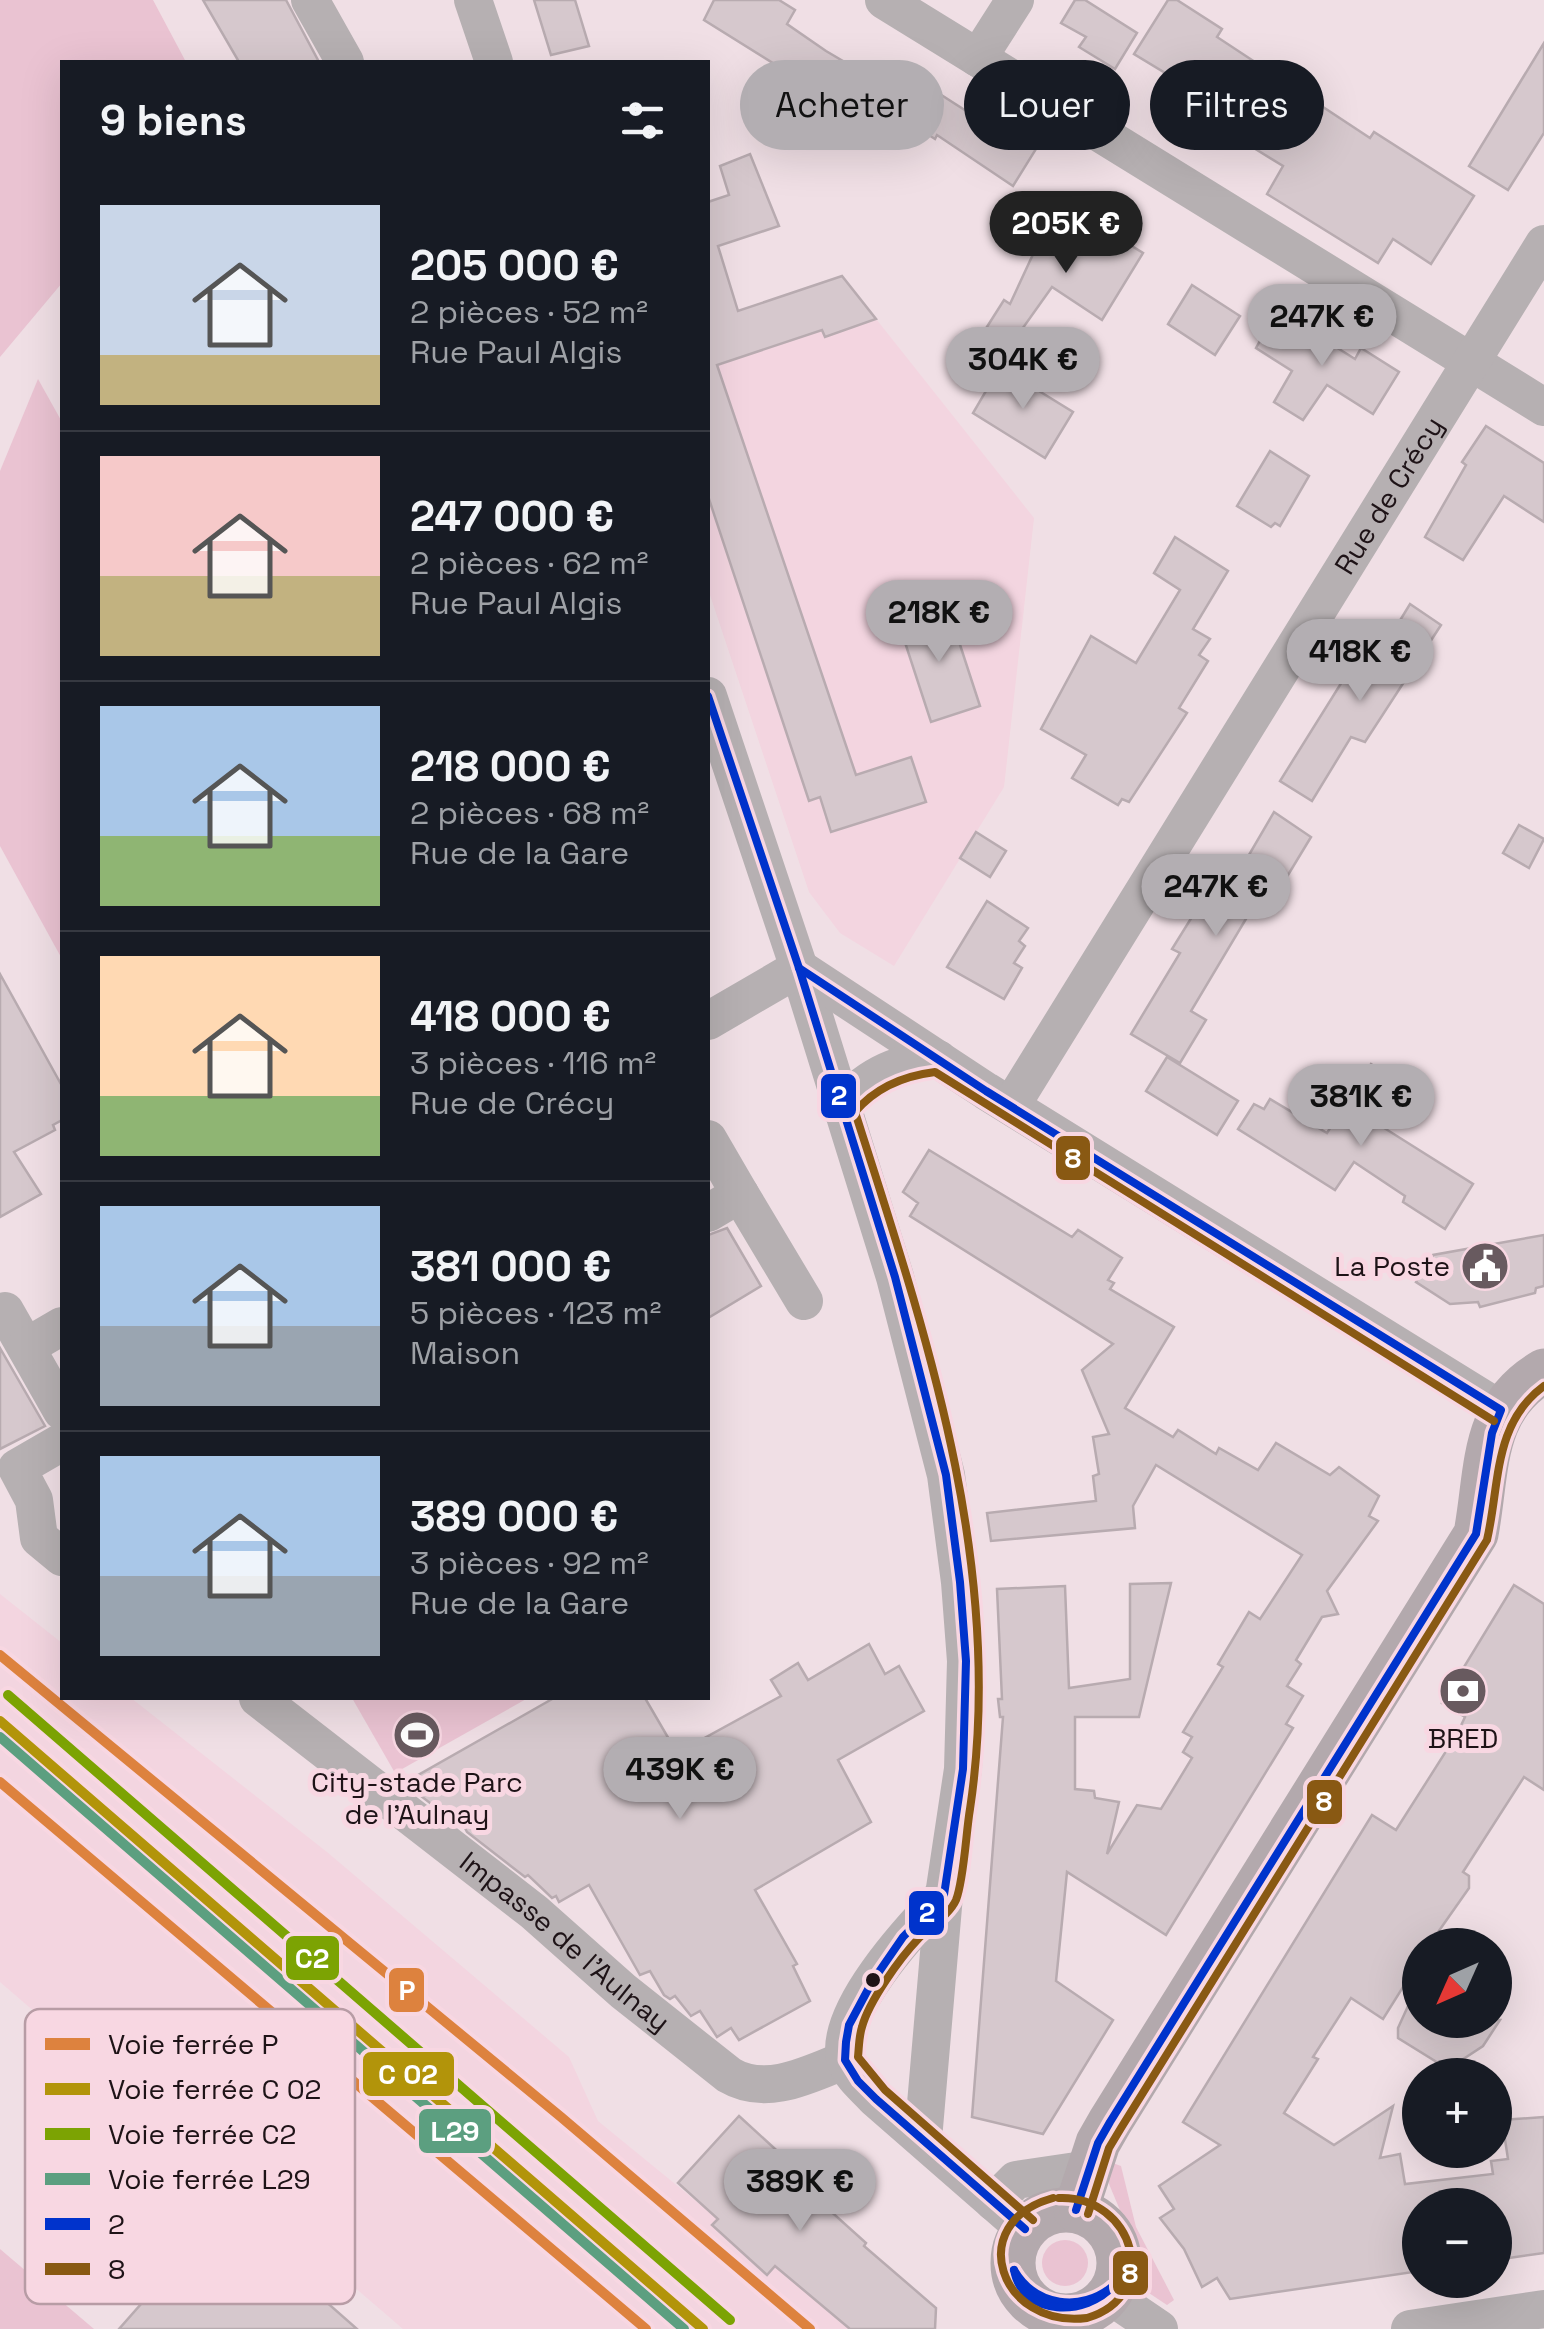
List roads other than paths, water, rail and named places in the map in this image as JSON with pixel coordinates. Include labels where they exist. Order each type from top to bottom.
[{"type":"main road","points":[[1083,2190],[1114,2240],[1119,2271],[1108,2295],[1088,2312],[1027,2318],[1013,2274],[1009,2215],[1042,2215],[1058,2210],[1083,2190],[1110,2122],[1476,1534],[1492,1433],[1501,1410],[1524,1382],[1544,1371]]},
{"type":"street","points":[[310,0],[344,60]]},
{"type":"street","points":[[473,0],[493,60]]},
{"type":"street","points":[[884,0],[1544,407]]},
{"type":"street","points":[[978,58],[1015,0]]},
{"type":"street","name":"Rue de Crécy","points":[[1012,1106],[1544,244]]},
{"type":"street","points":[[710,702],[800,968],[894,1277],[946,1476],[966,1661],[963,1769],[944,1895],[922,2139]]},
{"type":"street","points":[[800,968],[1012,1106],[1501,1410]]},
{"type":"street","points":[[710,1020],[800,968]]},
{"type":"street","points":[[841,1109],[866,1082],[891,1068],[938,1058]]},
{"type":"street","points":[[710,1142],[804,1301]]},
{"type":"street","points":[[710,1211],[740,1194]]},
{"type":"street","points":[[4,1311],[60,1407]]},
{"type":"street","points":[[26,1347],[60,1327]]},
{"type":"street","points":[[60,1443],[17,1468],[34,1500],[38,1538],[60,1555]]},
{"type":"street","name":"Impasse de l'Aulnay","points":[[270,1703],[742,2083],[760,2086],[804,2077],[845,2060]]},
{"type":"street","points":[[944,1895],[903,1937],[859,2002],[849,2026],[845,2060],[858,2081],[1009,2215]]},
{"type":"street","points":[[1108,2295],[1159,2329]]},
{"type":"street","points":[[1410,2329],[1474,2324],[1544,2309]]},
{"type":"rail line","name":"P","points":[[0,1655],[561,2117],[810,2329]]},
{"type":"rail line","name":"C2","points":[[8,1695],[730,2320]]},
{"type":"rail line","name":"L29","points":[[0,1737],[314,2009]]},
{"type":"rail line","name":"P","points":[[0,1782],[268,2009]]},
{"type":"rail line","name":"L29","points":[[355,2044],[684,2329]]},
{"type":"rail line","name":"P","points":[[355,2083],[646,2329]]},
{"type":"place","name":"La Poste","points":[[1485,1266]]},
{"type":"place","name":"BRED","points":[[1463,1691]]},
{"type":"place","name":"City-stade Parc de l'Aulnay","points":[[417,1735]]}]
